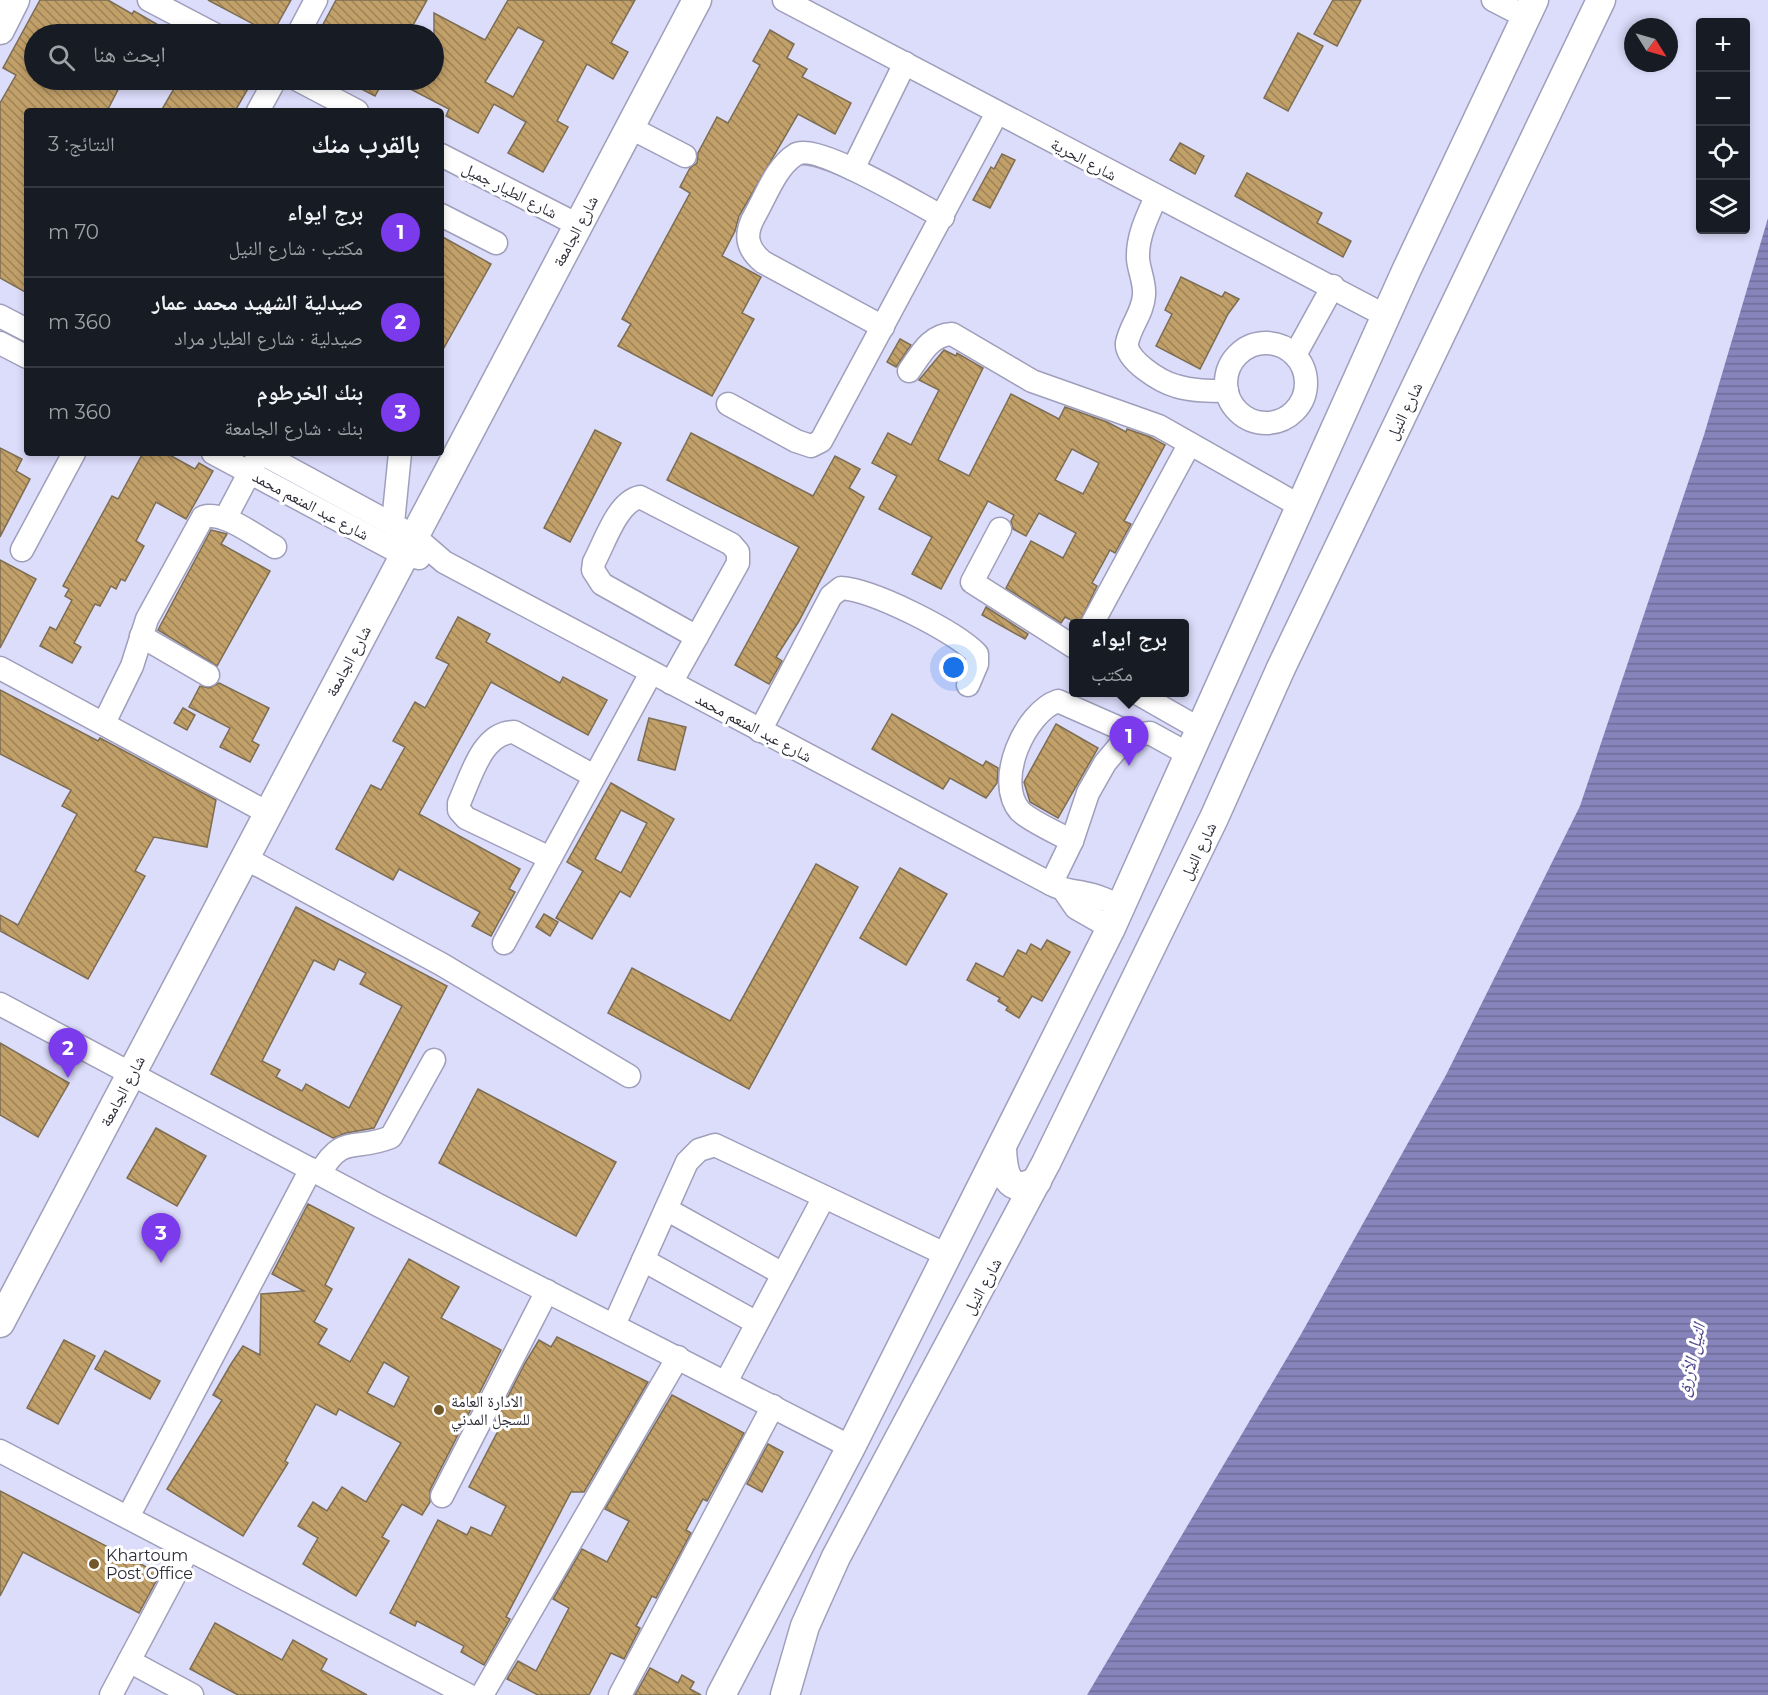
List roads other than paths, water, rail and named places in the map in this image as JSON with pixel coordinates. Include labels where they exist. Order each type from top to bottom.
[{"type":"main road","points":[[0,30],[15,0]]},
{"type":"main road","name":"شارع الجامعة","points":[[0,1323],[245,858],[404,538],[578,225],[697,0]]},
{"type":"main road","name":"شارع النيل","points":[[785,1695],[805,1626],[836,1557],[1037,1181],[1214,818],[1281,669],[1601,0]]},
{"type":"main road","points":[[721,1695],[851,1447],[1116,917],[1386,316],[1530,8]]},
{"type":"main road","points":[[1002,1148],[1003,1168],[1008,1179],[1015,1185],[1024,1187],[1037,1181]]},
{"type":"main road","points":[[743,1695],[752,1638]]},
{"type":"street","points":[[148,0],[195,24]]},
{"type":"street","points":[[303,24],[316,0]]},
{"type":"street","name":"شارع الحرية","points":[[784,0],[1156,197],[1333,286],[1386,316]]},
{"type":"street","points":[[1493,0],[1530,8]]},
{"type":"street","points":[[853,169],[905,63]]},
{"type":"street","points":[[260,108],[270,90]]},
{"type":"street","points":[[317,90],[351,108]]},
{"type":"street","points":[[728,404],[796,441],[811,446],[821,441],[997,113]]},
{"type":"street","points":[[629,127],[685,156]]},
{"type":"street","points":[[883,327],[763,262],[750,252],[747,239],[749,224],[784,164],[797,153],[810,152],[825,155],[943,217]]},
{"type":"street","name":"شارع الطيار جميل","points":[[444,157],[578,225]]},
{"type":"street","points":[[1156,197],[1139,238],[1138,260],[1144,283],[1144,298],[1139,316],[1127,342],[1127,352],[1133,361],[1174,386],[1227,392]]},
{"type":"street","points":[[444,217],[496,243]]},
{"type":"street","points":[[1295,355],[1333,286]]},
{"type":"street","points":[[0,316],[24,328]]},
{"type":"street","points":[[909,371],[931,341],[941,334],[952,334],[1032,381],[1159,426],[1300,506]]},
{"type":"street","points":[[0,343],[24,355]]},
{"type":"street","points":[[1264,343],[1281,346],[1295,355],[1304,369],[1306,385],[1302,401],[1292,414],[1277,422],[1261,423],[1245,418],[1233,407],[1227,392],[1227,374],[1234,359],[1247,348],[1264,343]]},
{"type":"street","points":[[1095,619],[1189,445]]},
{"type":"street","points":[[22,550],[73,456]]},
{"type":"street","name":"شارع عبد المنعم محمد","points":[[235,456],[257,459],[444,562],[1058,888],[1082,892],[1116,917]]},
{"type":"street","points":[[400,456],[404,538]]},
{"type":"street","points":[[225,519],[257,459]]},
{"type":"street","name":"شارع عبد المنعم محمد","points":[[257,459],[404,538]]},
{"type":"street","points":[[504,943],[594,776],[661,678],[697,637],[738,563],[738,552],[731,544],[640,497],[632,499],[623,508],[594,562],[593,570],[602,584],[697,637]]},
{"type":"street","points":[[104,723],[132,666],[141,636],[153,609],[203,517],[212,514],[225,519],[274,547]]},
{"type":"street","points":[[1000,529],[972,582],[1069,644]]},
{"type":"street","points":[[760,731],[831,596],[841,588],[854,589],[901,609],[967,644],[977,654],[977,664],[968,685]]},
{"type":"street","points":[[141,636],[208,675]]},
{"type":"street","points":[[0,668],[268,813]]},
{"type":"street","points":[[1140,697],[1194,742]]},
{"type":"street","points":[[1072,841],[1021,811],[1012,795],[1010,777],[1015,757],[1029,725],[1046,705],[1058,701],[1135,735]]},
{"type":"street","points":[[550,858],[466,818],[459,810],[459,802],[489,740],[502,732],[514,732],[594,776]]},
{"type":"street","points":[[1058,888],[1088,793],[1106,763],[1121,744],[1135,735],[1150,733],[1194,742]]},
{"type":"street","points":[[245,858],[441,964],[629,1076]]},
{"type":"street","points":[[0,1004],[316,1171],[851,1447]]},
{"type":"street","points":[[128,1516],[316,1171],[339,1148],[379,1142],[391,1137],[434,1060]]},
{"type":"street","points":[[614,1325],[687,1162],[699,1150],[715,1145],[947,1255]]},
{"type":"street","points":[[726,1382],[824,1197]]},
{"type":"street","points":[[666,1209],[783,1274]]},
{"type":"street","points":[[643,1260],[757,1323]]},
{"type":"street","points":[[442,1496],[547,1291]]},
{"type":"street","points":[[482,1695],[678,1357]]},
{"type":"street","points":[[620,1695],[773,1406]]},
{"type":"street","points":[[0,1451],[128,1516],[458,1693]]},
{"type":"street","points":[[111,1695],[188,1550]]},
{"type":"street","points":[[129,1661],[192,1695]]},
{"type":"water","name":"النيل الأزرق","points":[[1768,218],[1768,1695],[1087,1695],[1300,1336],[1446,1075],[1580,806],[1704,435]]},
{"type":"place","name":"برج ايواء","points":[[1129,766]]},
{"type":"place","name":"صيدلية الشهيد محمد عمار","points":[[68,1078]]},
{"type":"place","name":"بنك الخرطوم","points":[[161,1263]]},
{"type":"place","name":"الادارة العامة للسجل المدني","points":[[439,1410]]},
{"type":"place","name":"Khartoum Post Office","points":[[94,1564]]}]
